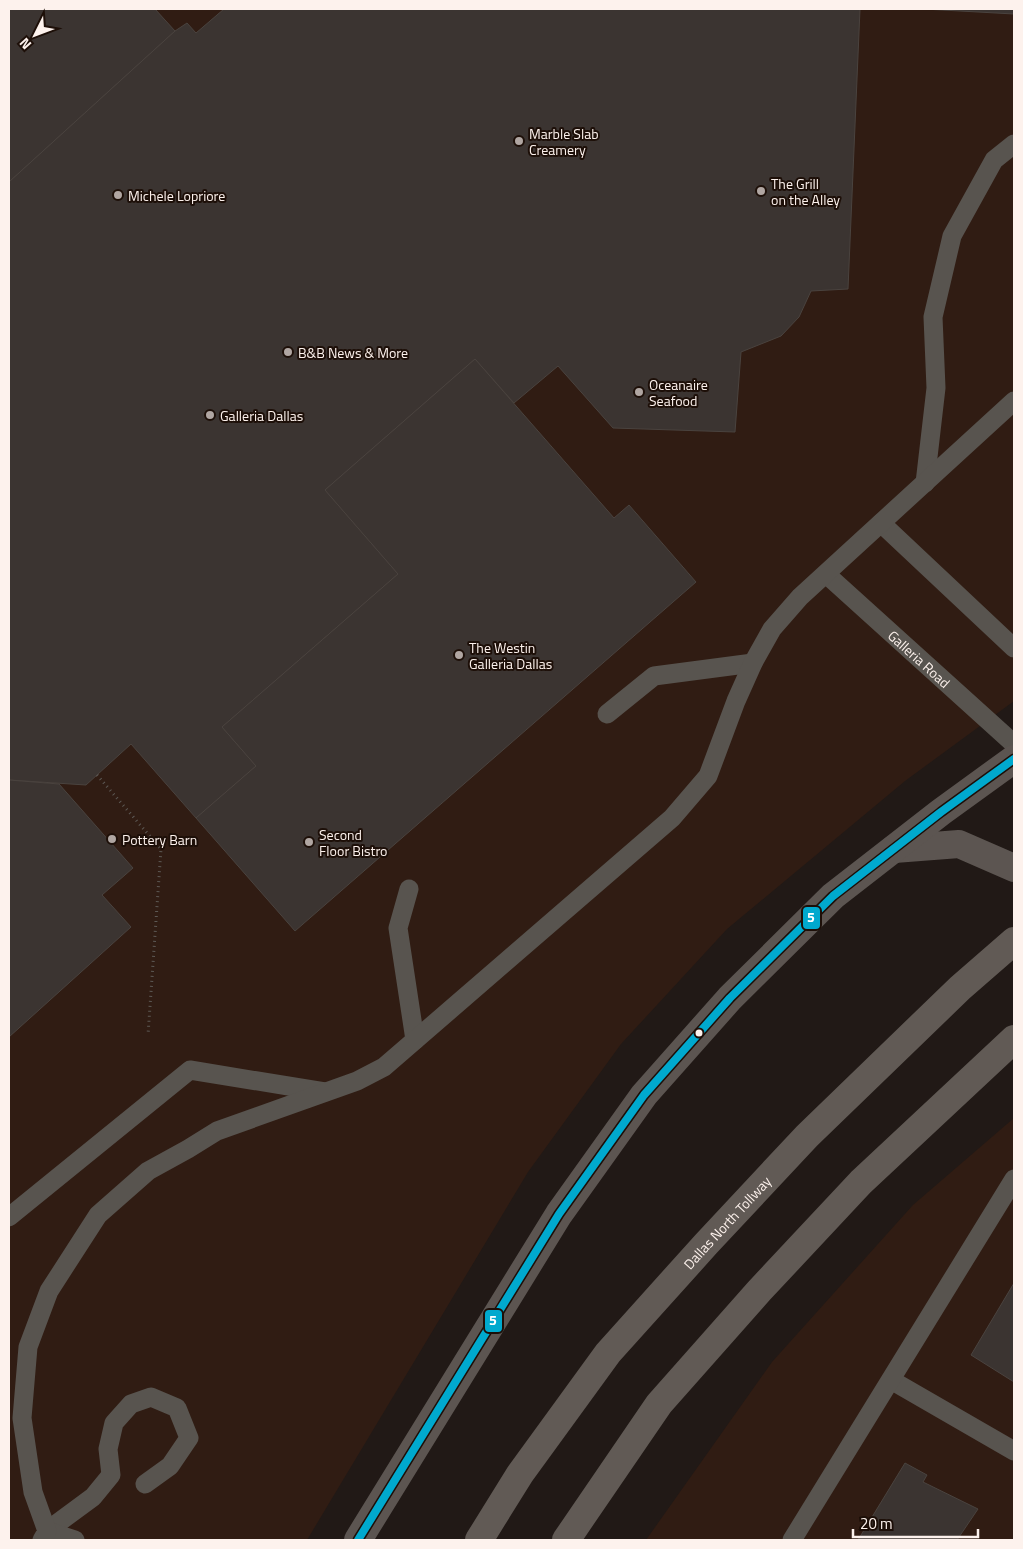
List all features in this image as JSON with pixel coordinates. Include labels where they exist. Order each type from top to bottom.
[{"type":"highway","name":"Dallas North Tollway","points":[[479,1540],[520,1474],[608,1353],[807,1136],[960,988],[1014,940]]},
{"type":"highway","points":[[566,1540],[659,1404],[759,1291],[861,1182],[1014,1039]]},
{"type":"main road","points":[[358,1540],[559,1214],[644,1096],[730,998],[833,896],[941,812],[1014,759]]},
{"type":"main road","points":[[894,849],[959,844],[1014,868]]},
{"type":"lane","points":[[925,483],[936,388],[933,317],[952,236],[994,160],[1014,144]]},
{"type":"lane","points":[[47,1537],[33,1492],[22,1418],[28,1347],[49,1290],[98,1215],[148,1171],[217,1131],[357,1081],[384,1067],[672,818],[708,776],[736,701],[753,663],[772,629],[800,597],[1014,401]]},
{"type":"lane","points":[[881,523],[1014,648]]},
{"type":"lane","name":"Galleria Road","points":[[826,574],[1014,744]]},
{"type":"lane","points":[[607,714],[654,676],[753,663]]},
{"type":"lane","points":[[408,889],[398,928],[415,1040]]},
{"type":"lane","points":[[9,1217],[190,1070],[326,1092]]},
{"type":"lane","points":[[792,1540],[1014,1179]]},
{"type":"lane","points":[[891,1380],[1014,1451]]},
{"type":"lane","points":[[47,1537],[93,1497],[111,1475],[108,1449],[114,1422],[131,1404],[151,1397],[177,1408],[189,1438],[170,1466],[145,1484]]},
{"type":"lane","points":[[47,1537],[75,1540]]},
{"type":"path","points":[[97,775],[162,849],[148,1035]]},
{"type":"shaded area","points":[[9,9],[1014,9],[1014,701],[905,781],[727,929],[621,1044],[528,1172],[307,1540],[9,1540]]},
{"type":"shaded area","points":[[1014,1118],[1014,1540],[646,1540],[772,1362],[913,1205]]},
{"type":"building","points":[[9,9],[155,9],[175,31],[9,182]]},
{"type":"building","name":"Galleria Dallas","points":[[224,9],[860,9],[848,289],[811,291],[799,317],[781,336],[741,352],[735,432],[613,428],[558,366],[514,403],[475,359],[325,490],[398,574],[222,727],[256,766],[196,818],[131,744],[86,785],[9,780],[9,182],[175,31],[187,23],[196,33]]},
{"type":"building","points":[[924,9],[1014,9],[1014,14]]},
{"type":"building","name":"The Westin Galleria Dallas","points":[[475,359],[614,518],[629,505],[696,582],[295,931],[196,818],[256,766],[222,727],[398,574],[325,490]]},
{"type":"building","points":[[9,780],[59,784],[133,868],[102,895],[131,927],[9,1037]]},
{"type":"building","points":[[1014,1283],[1014,1382],[971,1355]]},
{"type":"building","points":[[905,1463],[927,1475],[923,1482],[978,1509],[957,1540],[858,1540]]},
{"type":"transit line","name":"5","points":[[358,1540],[559,1214],[644,1095],[730,998],[833,896],[941,812],[1014,759]]},
{"type":"place","name":"Marble Slab Creamery","points":[[519,141]]},
{"type":"place","name":"The Grill on the Alley","points":[[761,191]]},
{"type":"place","name":"Michele Lopriore","points":[[118,195]]},
{"type":"place","name":"B&B News & More","points":[[288,352]]},
{"type":"place","name":"Oceanaire Seafood","points":[[639,392]]},
{"type":"place","name":"Galleria Dallas","points":[[210,415]]},
{"type":"place","name":"The Westin Galleria Dallas","points":[[459,655]]},
{"type":"place","name":"Pottery Barn","points":[[112,839]]},
{"type":"place","name":"Second Floor Bistro","points":[[309,842]]}]
